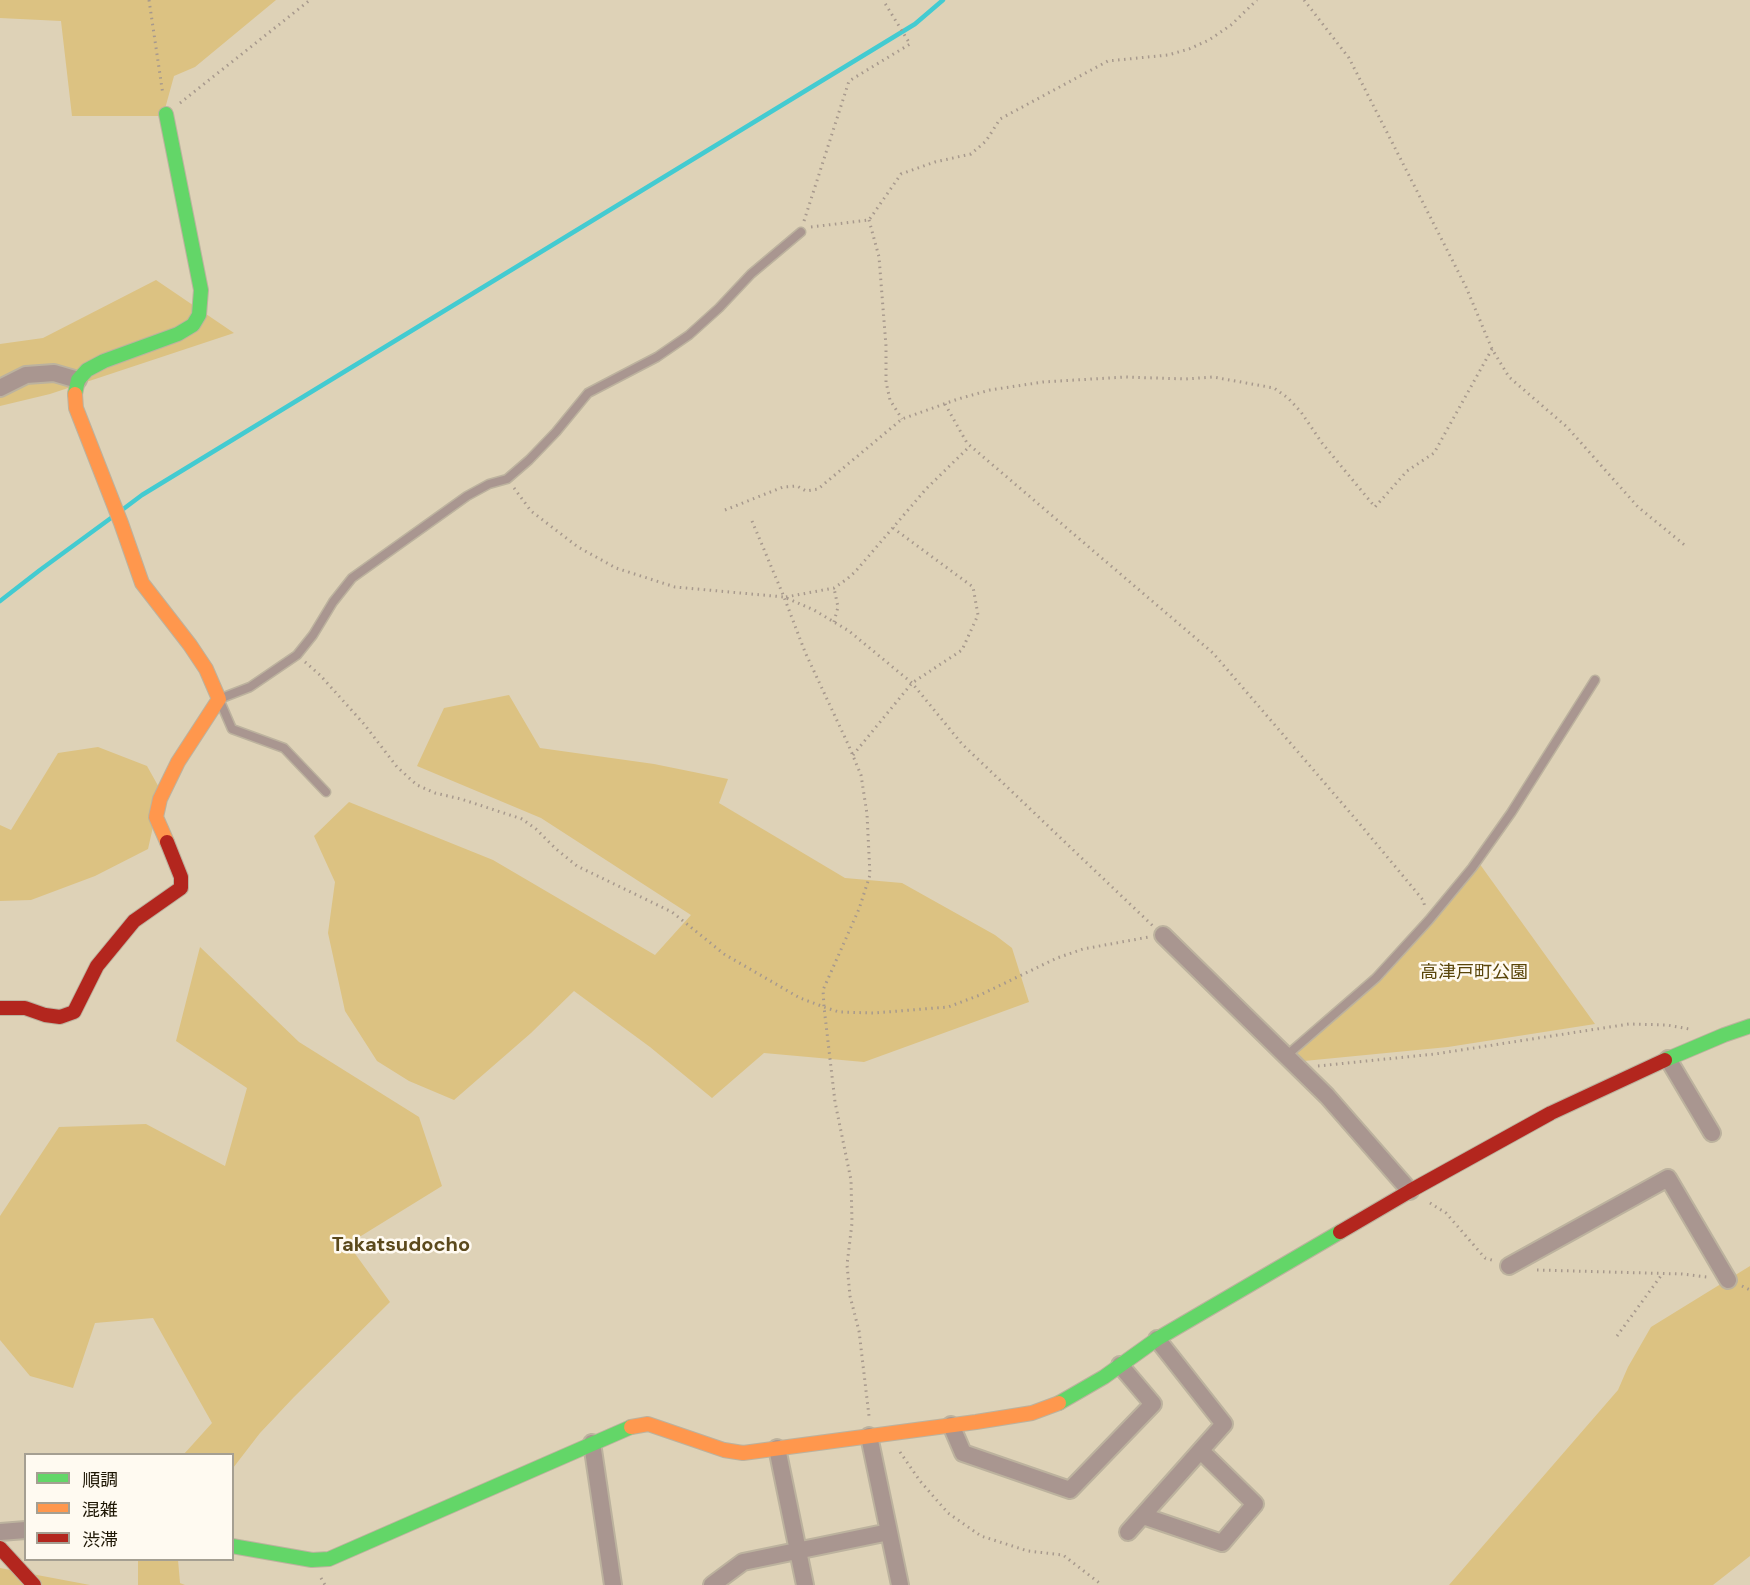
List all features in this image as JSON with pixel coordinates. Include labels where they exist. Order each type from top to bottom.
[{"type":"street","points":[[0,1008],[26,1008],[45,1015],[60,1017],[74,1012],[96,966],[134,921],[181,888],[181,877],[156,817],[160,799],[178,762],[219,699],[206,669],[142,583],[76,408],[75,393],[78,380],[87,370],[104,361],[178,334],[193,325],[199,315],[201,290],[166,114]]},
{"type":"street","points":[[0,388],[26,375],[54,373],[78,380]]},
{"type":"street","points":[[1163,935],[1327,1096],[1410,1191]]},
{"type":"street","points":[[234,1546],[312,1560],[329,1559],[630,1427],[648,1424],[724,1450],[743,1453],[1032,1413],[1069,1397],[1157,1339],[1410,1191],[1551,1113],[1668,1059],[1750,1026]]},
{"type":"street","points":[[1668,1059],[1713,1133]]},
{"type":"street","points":[[1509,1266],[1668,1178],[1728,1280]]},
{"type":"street","points":[[1128,1532],[1224,1424],[1157,1339]]},
{"type":"street","points":[[951,1425],[963,1453],[1070,1490],[1153,1404],[1120,1365]]},
{"type":"street","points":[[869,1436],[900,1585]]},
{"type":"street","points":[[592,1443],[613,1585]]},
{"type":"street","points":[[777,1448],[805,1585]]},
{"type":"street","points":[[1143,1516],[1222,1543],[1255,1504],[1201,1451]]},
{"type":"street","points":[[0,1532],[24,1530]]},
{"type":"street","points":[[712,1585],[742,1562],[889,1532]]},
{"type":"street","points":[[0,1548],[34,1585]]},
{"type":"lane","points":[[326,792],[284,748],[232,729],[219,699],[250,687],[297,655],[352,578],[467,496],[489,484],[507,479],[556,432],[588,393],[657,357],[689,335],[719,308],[750,273],[801,232]]},
{"type":"lane","points":[[1292,1062],[1376,978],[1472,868],[1511,813],[1595,680]]},
{"type":"path","points":[[149,0],[166,114],[310,0]]},
{"type":"path","points":[[801,232],[849,81],[910,44],[883,0]]},
{"type":"path","points":[[801,232],[815,226],[869,220],[901,174],[935,162],[971,154],[986,141],[1000,119],[1108,61],[1168,55],[1209,40],[1231,25],[1257,0]]},
{"type":"path","points":[[1304,0],[1354,67],[1466,287],[1492,349],[1509,377],[1567,427],[1638,507],[1687,547]]},
{"type":"path","points":[[869,220],[879,257],[886,346],[886,382],[890,400],[902,419]]},
{"type":"path","points":[[725,510],[783,487],[797,486],[806,491],[818,489],[902,419],[945,404],[990,390],[1042,382],[1125,377],[1186,379],[1213,377],[1274,388],[1288,398],[1300,412],[1322,443],[1375,507],[1407,471],[1434,453],[1492,349]]},
{"type":"path","points":[[945,404],[970,446],[1213,653],[1411,885],[1423,900],[1429,920]]},
{"type":"path","points":[[507,479],[531,511],[578,547],[616,568],[675,587],[784,597],[834,588],[855,572],[926,489],[970,446]]},
{"type":"path","points":[[752,521],[805,652],[861,775],[867,814],[870,875],[859,909],[824,990],[824,1007],[835,1102],[851,1180],[852,1222],[847,1264],[850,1296],[859,1331],[870,1425],[869,1436]]},
{"type":"path","points":[[853,755],[912,683],[962,650],[978,615],[974,587],[893,528]]},
{"type":"path","points":[[834,588],[838,607],[834,622]]},
{"type":"path","points":[[784,597],[814,610],[849,631],[912,683],[962,744],[1163,935]]},
{"type":"path","points":[[297,655],[320,675],[364,724],[397,767],[417,785],[435,793],[522,819],[537,829],[577,866],[672,912],[724,954],[800,998],[824,1007],[839,1011],[874,1012],[948,1007],[980,995],[1057,958],[1083,949],[1163,935]]},
{"type":"path","points":[[1292,1062],[1435,1054],[1629,1024],[1667,1025],[1690,1029]]},
{"type":"path","points":[[1410,1191],[1446,1213],[1485,1257],[1509,1266],[1520,1269],[1566,1272],[1682,1274],[1728,1280],[1750,1290]]},
{"type":"path","points":[[1617,1336],[1663,1274]]},
{"type":"path","points":[[887,1434],[920,1481],[948,1513],[981,1536],[1028,1551],[1063,1555],[1102,1585]]},
{"type":"green space","points":[[0,0],[276,0],[195,67],[174,76],[163,116],[72,116],[61,21],[0,18]]},
{"type":"green space","points":[[156,280],[234,333],[50,394],[0,406],[0,344],[43,338]]},
{"type":"green space","points":[[509,695],[540,748],[654,764],[728,779],[719,803],[845,878],[902,883],[995,935],[1012,948],[1029,1002],[864,1062],[764,1053],[712,1098],[650,1047],[574,991],[531,1033],[454,1100],[409,1081],[377,1061],[345,1011],[328,933],[335,882],[314,836],[349,802],[493,860],[655,955],[691,915],[541,818],[417,766],[444,708]]},
{"type":"green space","points":[[98,747],[147,766],[161,791],[148,849],[95,876],[31,900],[0,901],[0,825],[11,830],[58,753]]},
{"type":"green space","name":"高津戸町公園","points":[[1479,863],[1595,1024],[1448,1047],[1304,1061],[1294,1050],[1377,980]]},
{"type":"green space","points":[[200,947],[299,1042],[419,1117],[442,1186],[348,1244],[390,1302],[294,1397],[260,1433],[234,1467],[234,1453],[185,1453],[212,1423],[153,1318],[95,1323],[73,1388],[30,1376],[0,1340],[0,1216],[59,1127],[146,1124],[225,1166],[247,1088],[176,1041]]},
{"type":"green space","points":[[1750,1266],[1750,1556],[1713,1585],[1449,1585],[1618,1390],[1628,1367],[1651,1327]]},
{"type":"green space","points":[[138,1561],[178,1561],[180,1583],[185,1585],[138,1585]]},
{"type":"green space","points":[[0,1568],[90,1585],[0,1585]]},
{"type":"waterway","points":[[122,510],[142,495],[915,24],[943,0]]},
{"type":"waterway","points":[[0,601],[111,518]]},
{"type":"traffic: fast","points":[[75,394],[78,380],[87,370],[104,361],[178,334],[193,325],[199,315],[201,290],[166,114]]},
{"type":"traffic: fast","points":[[1665,1060],[1750,1026]]},
{"type":"traffic: fast","points":[[1059,1403],[1104,1377],[1157,1339],[1340,1232]]},
{"type":"traffic: fast","points":[[234,1546],[312,1560],[329,1559],[631,1427]]},
{"type":"traffic: slow","points":[[75,394],[76,408],[142,583],[206,669],[219,699],[178,762],[160,799],[156,817],[167,842]]},
{"type":"traffic: slow","points":[[631,1427],[648,1424],[724,1450],[743,1453],[976,1422],[1032,1413],[1059,1403]]},
{"type":"traffic: jam","points":[[0,1008],[25,1008],[60,1017],[74,1012],[97,966],[134,921],[181,888],[181,877],[167,842]]},
{"type":"traffic: jam","points":[[1340,1232],[1551,1113],[1665,1060]]},
{"type":"traffic: jam","points":[[0,1548],[34,1585]]},
{"type":"district","name":"Takatsudocho","points":[[401,1246]]}]
